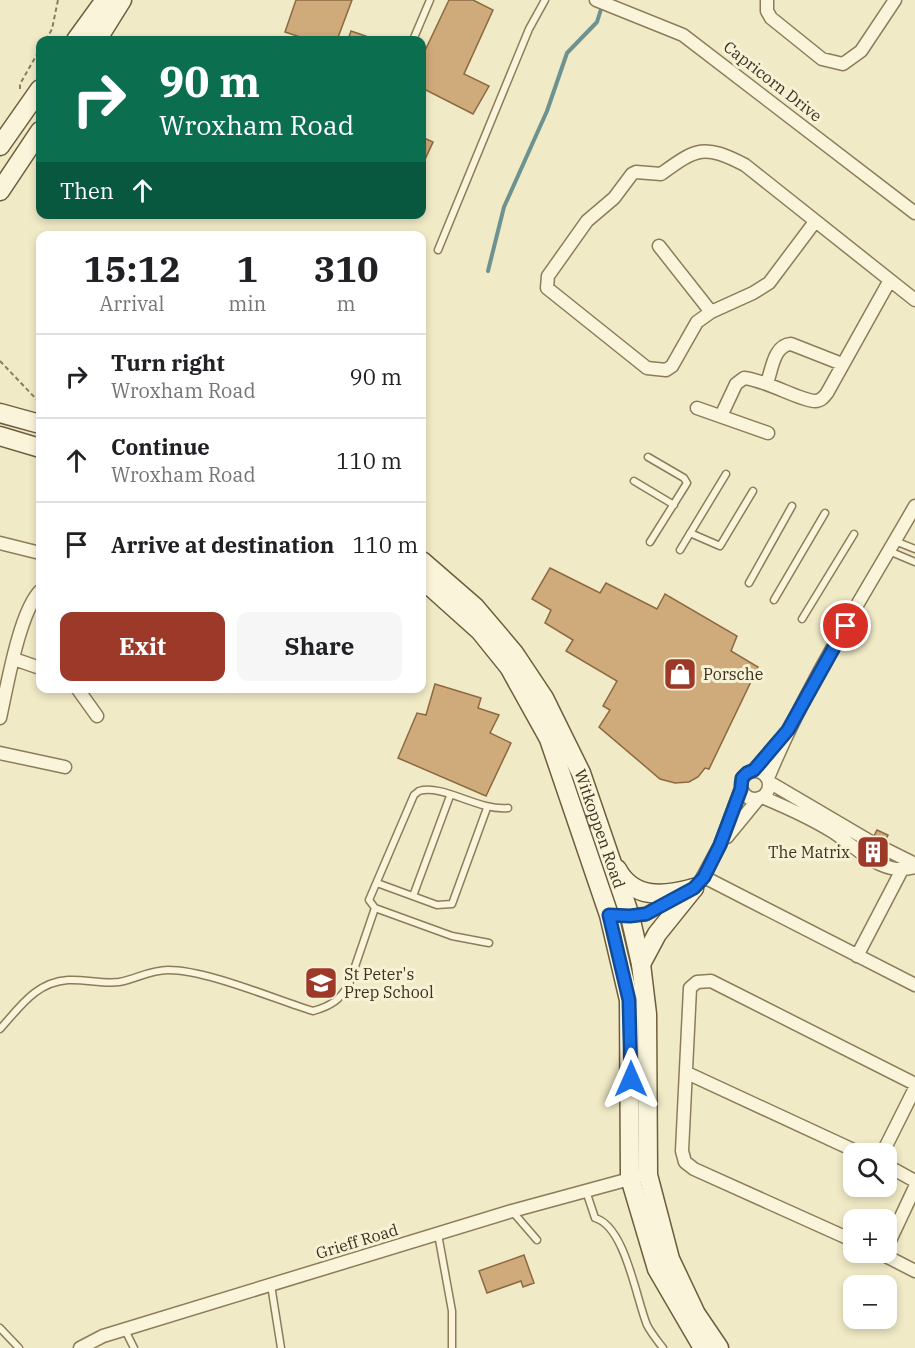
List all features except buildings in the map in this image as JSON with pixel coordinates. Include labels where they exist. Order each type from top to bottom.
[{"type":"main road","points":[[79,36],[105,0]]},
{"type":"main road","points":[[100,36],[122,0]]},
{"type":"main road","points":[[0,146],[36,95]]},
{"type":"main road","points":[[0,191],[36,136]]},
{"type":"main road","points":[[0,413],[36,423]]},
{"type":"main road","points":[[0,436],[36,447]]},
{"type":"main road","name":"Witkoppen Road","points":[[426,564],[475,607],[514,653],[544,698],[581,773],[630,916],[641,964],[647,1014],[639,1177],[670,1259],[696,1314],[719,1348]]},
{"type":"main road","name":"Witkoppen Road","points":[[426,583],[480,631],[509,667],[532,705],[557,761],[609,915],[629,1000],[639,1177],[657,1269],[704,1348]]},
{"type":"main road","points":[[606,849],[622,878],[642,892],[667,895],[699,883]]},
{"type":"main road","points":[[641,964],[657,934],[699,883]]},
{"type":"street","name":"Capricorn Drive","points":[[596,0],[664,26],[702,48],[915,213]]},
{"type":"street","points":[[767,0],[766,10],[771,18],[822,59],[843,64],[861,51],[895,0]]},
{"type":"street","points":[[814,223],[770,283],[711,312],[693,326],[672,366],[666,370],[654,370],[550,293],[546,283],[587,221],[614,198],[632,174],[636,172],[661,174],[692,153],[703,150],[722,154],[744,165],[814,223],[915,300]]},
{"type":"street","points":[[659,246],[711,312]]},
{"type":"street","points":[[721,416],[738,381],[747,378],[816,401],[827,393],[890,280]]},
{"type":"street","points":[[767,383],[778,350],[784,345],[791,344],[842,364]]},
{"type":"street","points":[[697,408],[768,432]]},
{"type":"street","points":[[720,845],[768,791],[769,780],[788,730],[915,506]]},
{"type":"street","points":[[0,543],[36,552]]},
{"type":"street","points":[[0,718],[14,659],[36,596]]},
{"type":"street","points":[[14,659],[36,667]]},
{"type":"street","points":[[81,693],[98,716]]},
{"type":"street","points":[[609,915],[646,914],[699,883],[720,845],[744,776],[754,770],[788,730]]},
{"type":"street","points":[[0,753],[65,767]]},
{"type":"street","points":[[754,770],[762,772],[769,780],[910,865]]},
{"type":"street","points":[[741,789],[748,797],[761,797],[834,833],[870,859],[910,865]]},
{"type":"street","points":[[857,956],[910,865]]},
{"type":"street","points":[[699,883],[915,985]]},
{"type":"street","points":[[843,1236],[688,1165],[682,1151],[687,1073],[688,994],[693,984],[705,980],[711,981],[915,1086],[887,1143]]},
{"type":"street","points":[[687,1073],[843,1145]]},
{"type":"street","points":[[897,1171],[915,1180]]},
{"type":"street","name":"Grieff Road","points":[[80,1348],[103,1336],[438,1233],[639,1177]]},
{"type":"street","points":[[897,1224],[915,1187]]},
{"type":"street","points":[[897,1260],[915,1271]]},
{"type":"lane","points":[[415,36],[430,0]]},
{"type":"lane","points":[[438,250],[529,29],[545,0]]},
{"type":"lane","points":[[648,457],[687,481],[650,542]]},
{"type":"lane","points":[[680,549],[726,474]]},
{"type":"lane","points":[[634,481],[674,505]]},
{"type":"lane","points":[[690,533],[720,546],[753,491]]},
{"type":"lane","points":[[748,583],[792,506]]},
{"type":"lane","points":[[774,600],[825,513]]},
{"type":"lane","points":[[802,619],[854,534]]},
{"type":"lane","points":[[892,546],[915,549]]},
{"type":"lane","points":[[892,546],[915,562]]},
{"type":"lane","points":[[489,943],[452,936],[375,908],[370,905],[369,900],[414,795],[426,789],[487,808],[508,808]]},
{"type":"lane","points":[[413,896],[450,796]]},
{"type":"lane","points":[[377,883],[444,906],[455,900],[487,808]]},
{"type":"lane","points":[[0,1029],[36,990],[51,983],[68,980],[121,981],[145,972],[168,970],[197,974],[313,1011],[329,1007],[342,995],[349,984],[375,908]]},
{"type":"lane","points":[[586,1190],[595,1218],[607,1224],[621,1247],[648,1325],[663,1348]]},
{"type":"lane","points":[[512,1211],[537,1240]]},
{"type":"lane","points":[[438,1233],[452,1311],[452,1348]]},
{"type":"lane","points":[[271,1285],[281,1348]]},
{"type":"lane","points":[[0,1328],[19,1348]]},
{"type":"lane","points":[[125,1330],[134,1348]]},
{"type":"path","points":[[48,36],[52,29],[57,0]]},
{"type":"path","points":[[0,361],[36,399]]},
{"type":"waterway","points":[[488,271],[504,207],[547,111],[567,53],[597,22],[602,6]]},
{"type":"place","name":"Porsche","points":[[680,674]]},
{"type":"place","name":"The Matrix","points":[[873,852]]},
{"type":"place","name":"St Peter's Prep School","points":[[321,983]]},
{"type":"route","points":[[631,1079],[629,1000],[609,915],[646,914],[694,888],[704,877],[720,845],[741,789],[742,778],[754,770],[788,730],[846,626]]}]
